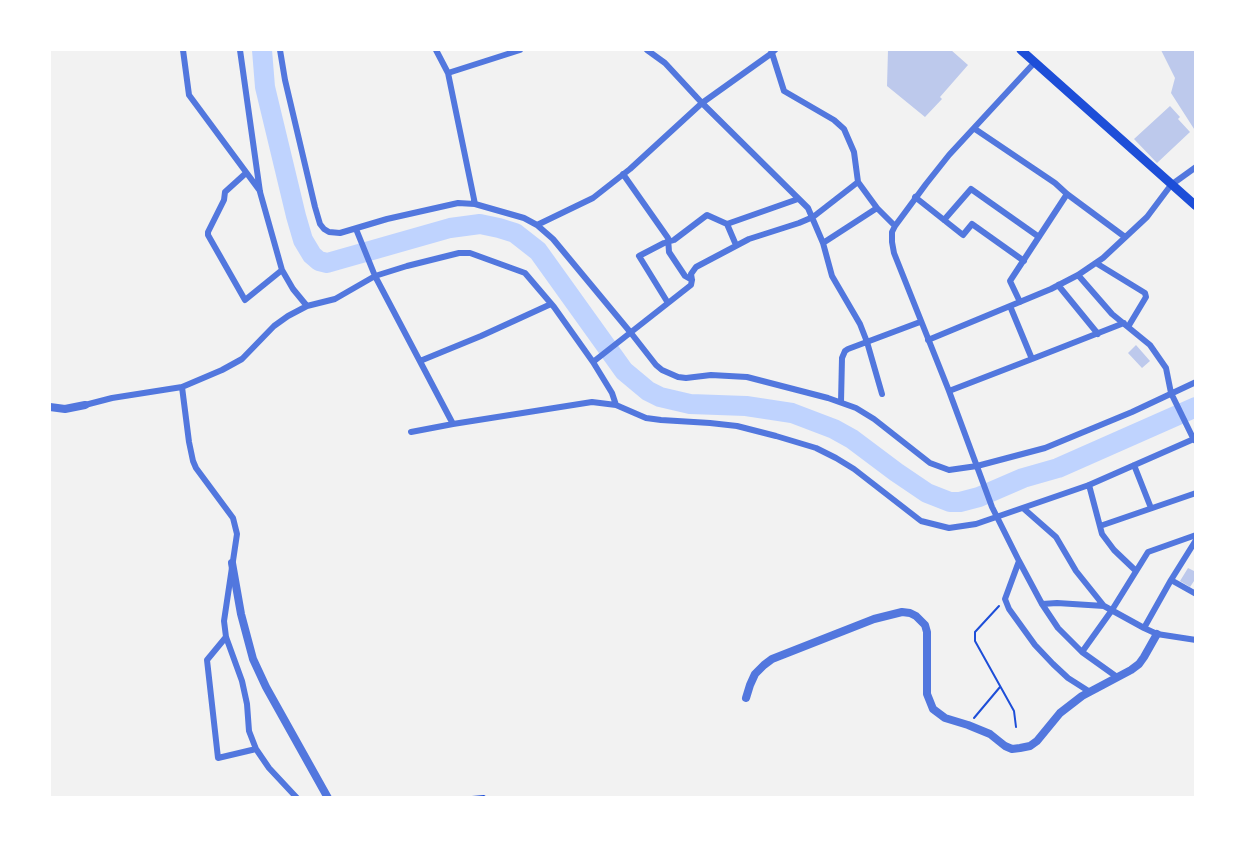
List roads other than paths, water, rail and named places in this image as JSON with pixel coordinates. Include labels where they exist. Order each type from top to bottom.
[{"type":"main road","points":[[1021,50],[1196,206]]},
{"type":"street","points":[[183,50],[189,95],[260,192]]},
{"type":"street","points":[[240,50],[260,192],[282,270],[293,289],[308,306]]},
{"type":"street","points":[[280,50],[285,80],[320,224],[329,232],[356,229],[387,219],[458,203],[475,204],[524,218],[553,238],[656,365],[678,377],[711,375],[747,377],[841,402],[874,418],[930,463],[948,470],[978,469],[1045,448],[1173,395],[1196,382]]},
{"type":"street","points":[[436,50],[448,73],[475,204]]},
{"type":"street","points":[[448,73],[520,50]]},
{"type":"street","points":[[646,50],[665,63],[702,104],[808,208],[823,243],[832,276],[860,324],[882,394]]},
{"type":"street","points":[[537,225],[593,198],[702,104],[772,51],[784,91],[834,120],[844,129],[854,152],[858,182],[877,208],[895,226]]},
{"type":"street","points":[[1035,62],[949,155],[915,198],[892,231],[894,252],[996,517],[1019,561],[1058,628],[1082,652],[1117,677]]},
{"type":"street","points":[[975,129],[1037,170],[1125,237]]},
{"type":"street","points":[[928,340],[1078,275],[1103,258],[1148,217],[1172,185],[1196,167]]},
{"type":"street","points":[[246,173],[225,192],[224,200],[208,235],[245,300],[282,270]]},
{"type":"street","points":[[623,174],[668,237],[669,252],[685,276],[692,280]]},
{"type":"street","points":[[596,360],[691,285],[693,270],[748,239],[813,217],[858,182]]},
{"type":"street","points":[[944,220],[971,189],[1038,237]]},
{"type":"street","points":[[1020,302],[1010,281],[1067,194]]},
{"type":"street","points":[[915,198],[963,235],[972,224],[1024,261]]},
{"type":"street","points":[[727,224],[798,199]]},
{"type":"street","points":[[823,243],[877,208]]},
{"type":"street","points":[[668,303],[639,256],[674,240],[707,215],[727,224],[736,245]]},
{"type":"street","points":[[356,229],[375,276],[453,424]]},
{"type":"street","points":[[50,407],[65,409],[112,398],[182,387],[222,370],[242,358],[282,320],[308,306],[335,300],[375,276],[459,253],[470,253],[525,273],[596,360],[616,405]]},
{"type":"street","points":[[949,391],[1126,325],[1146,297],[1145,293],[1096,263]]},
{"type":"street","points":[[411,432],[592,402],[616,405],[646,418],[737,426],[816,448],[854,470],[921,521],[949,528],[976,524],[1089,485],[1194,438],[1173,395],[1166,368],[1150,345],[1112,314],[1078,275]]},
{"type":"street","points":[[1058,285],[1098,334]]},
{"type":"street","points":[[420,361],[551,304]]},
{"type":"street","points":[[1010,306],[1032,359]]},
{"type":"street","points":[[841,402],[843,354],[848,349],[920,322]]},
{"type":"street","points":[[182,387],[193,461],[233,518],[237,534],[224,621],[226,637],[242,681],[249,731],[256,750],[293,796]]},
{"type":"street","points":[[1134,465],[1151,508]]},
{"type":"street","points":[[1089,485],[1102,534],[1122,559],[1136,571]]},
{"type":"street","points":[[1100,526],[1196,493]]},
{"type":"street","points":[[1023,508],[1056,537],[1076,571],[1104,606]]},
{"type":"street","points":[[1082,652],[1112,610],[1148,552],[1196,535]]},
{"type":"street","points":[[1144,628],[1196,540]]},
{"type":"street","points":[[1019,561],[1005,599],[1009,609],[1035,645],[1060,671],[1090,692]]},
{"type":"street","points":[[232,563],[253,659],[266,687],[328,798]]},
{"type":"street","points":[[1171,580],[1196,594]]},
{"type":"street","points":[[1042,604],[1104,606],[1157,634],[1196,640]]},
{"type":"street","points":[[746,698],[755,674],[772,658],[874,619],[902,612],[910,613],[925,625],[927,632],[927,694],[933,709],[945,718],[990,734],[1012,749],[1030,746],[1037,741],[1060,712],[1139,664],[1157,634]]},
{"type":"street","points":[[226,637],[207,660],[218,758],[256,750]]},
{"type":"waterway","points":[[262,50],[265,87],[296,216],[303,240],[312,255],[319,261],[327,263],[450,228],[480,224],[515,233],[538,251],[624,371],[648,391],[660,397],[690,404],[746,406],[792,413],[834,429],[852,439],[927,493],[950,502],[979,497],[1023,478],[1058,468],[1196,407]]}]
